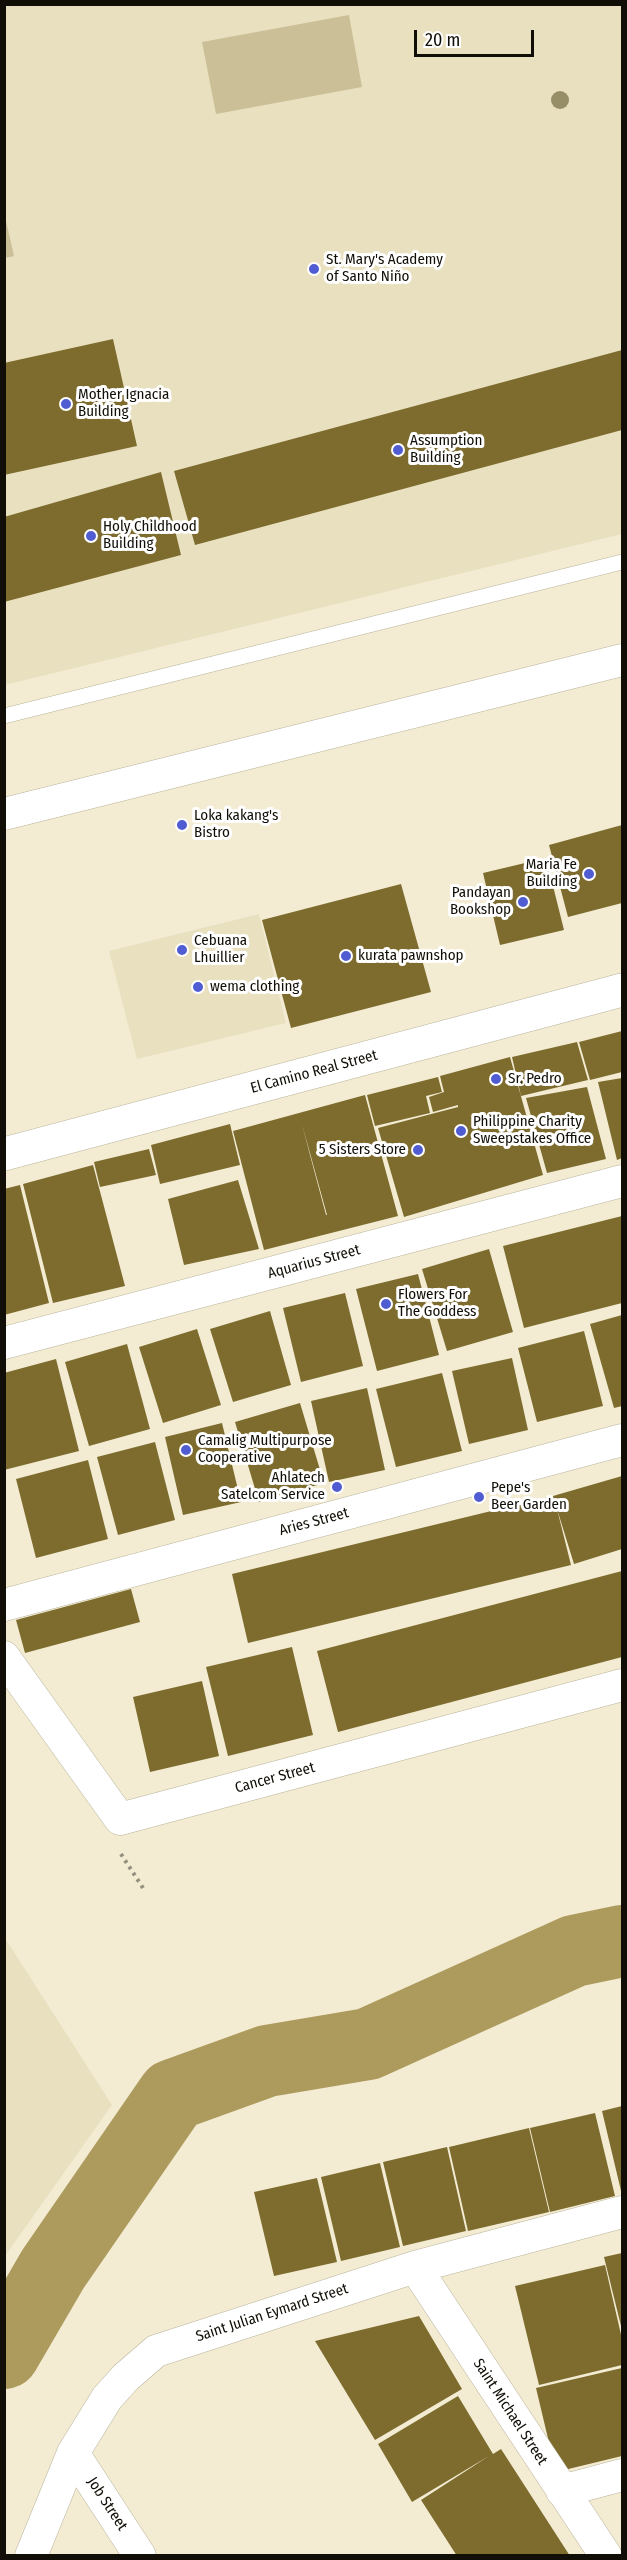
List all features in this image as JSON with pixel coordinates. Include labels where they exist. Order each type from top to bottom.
[{"type":"street","points":[[4,814],[622,660]]},
{"type":"street","name":"El Camino Real Street","points":[[4,1154],[622,990]]},
{"type":"street","name":"Aquarius Street","points":[[4,1343],[622,1181]]},
{"type":"street","name":"Aries Street","points":[[4,1605],[622,1440]]},
{"type":"street","name":"Cancer Street","points":[[4,1657],[120,1819],[622,1685]]},
{"type":"street","name":"Saint Julian Eymard Street","points":[[31,2556],[73,2453],[107,2398],[126,2377],[156,2351],[415,2268],[622,2212]]},
{"type":"street","name":"Saint Michael Street","points":[[415,2268],[606,2556]]},
{"type":"street","name":"Job Street","points":[[73,2453],[140,2556]]},
{"type":"street","points":[[562,2491],[622,2475]]},
{"type":"lane","points":[[4,716],[622,561]]},
{"type":"shaded area","name":"St. Mary's Academy of Santo Niño","points":[[4,5],[622,5],[622,534],[5,685]]},
{"type":"shaded area","points":[[349,15],[362,87],[216,114],[202,42]]},
{"type":"shaded area","points":[[4,212],[14,256],[5,258],[4,258]]},
{"type":"shaded area","name":"wema clothing","points":[[259,914],[286,1023],[137,1059],[109,951]]},
{"type":"shaded area","points":[[5,1938],[112,2105],[5,2256]]},
{"type":"building","name":"Mother Ignacia Building","points":[[113,339],[137,446],[4,475],[4,363]]},
{"type":"building","name":"Assumption Building","points":[[622,350],[622,430],[195,545],[174,471]]},
{"type":"building","name":"Holy Childhood Building","points":[[161,472],[181,555],[4,602],[4,517]]},
{"type":"building","name":"Maria Fe Building","points":[[622,825],[622,903],[568,917],[549,845]]},
{"type":"building","name":"Pandayan Bookshop","points":[[546,858],[564,930],[500,945],[483,873]]},
{"type":"building","name":"kurata pawnshop","points":[[401,884],[431,992],[291,1028],[262,920]]},
{"type":"building","points":[[622,1031],[622,1072],[590,1080],[579,1042]]},
{"type":"building","points":[[577,1042],[588,1080],[521,1096],[512,1057]]},
{"type":"building","points":[[510,1057],[543,1175],[404,1217],[378,1128],[458,1107],[458,1105],[433,1112],[429,1097],[444,1092],[440,1076]]},
{"type":"building","points":[[438,1077],[442,1092],[426,1096],[430,1113],[375,1126],[367,1095]]},
{"type":"building","points":[[622,1078],[622,1158],[617,1160],[598,1082]]},
{"type":"building","points":[[587,1087],[606,1159],[547,1173],[526,1098]]},
{"type":"building","points":[[365,1095],[398,1216],[264,1250],[233,1131]],"holes":[[[302,1124],[327,1215],[326,1215]]]},
{"type":"building","points":[[230,1124],[240,1165],[160,1184],[151,1145]]},
{"type":"building","points":[[149,1149],[156,1175],[100,1187],[94,1162]]},
{"type":"building","points":[[93,1165],[125,1286],[53,1303],[23,1184]]},
{"type":"building","points":[[238,1180],[259,1249],[184,1265],[168,1199]]},
{"type":"building","points":[[20,1185],[49,1303],[4,1315],[4,1189]]},
{"type":"building","points":[[622,1216],[622,1303],[524,1328],[503,1246]]},
{"type":"building","points":[[489,1249],[513,1332],[447,1351],[422,1269]]},
{"type":"building","points":[[418,1274],[439,1355],[377,1371],[356,1289]]},
{"type":"building","points":[[345,1293],[363,1366],[301,1382],[283,1308]]},
{"type":"building","points":[[270,1311],[291,1385],[233,1402],[210,1329]]},
{"type":"building","points":[[622,1315],[622,1406],[614,1408],[590,1324]]},
{"type":"building","points":[[197,1329],[221,1405],[163,1423],[139,1347]]},
{"type":"building","points":[[584,1331],[603,1406],[537,1422],[518,1348]]},
{"type":"building","points":[[127,1344],[150,1429],[89,1446],[65,1362]]},
{"type":"building","points":[[512,1358],[528,1430],[469,1444],[452,1371]]},
{"type":"building","points":[[56,1359],[79,1451],[4,1470],[4,1373]]},
{"type":"building","points":[[442,1373],[462,1451],[396,1467],[376,1389]]},
{"type":"building","points":[[367,1388],[385,1470],[329,1482],[311,1401]]},
{"type":"building","points":[[300,1403],[324,1483],[259,1502],[235,1422]]},
{"type":"building","points":[[222,1423],[241,1502],[183,1515],[165,1437]]},
{"type":"building","points":[[155,1442],[175,1520],[118,1535],[97,1457]]},
{"type":"building","points":[[88,1460],[108,1539],[36,1558],[16,1479]]},
{"type":"building","points":[[622,1476],[622,1549],[574,1564],[557,1509],[571,1565],[248,1643],[232,1574],[553,1496]]},
{"type":"building","points":[[622,1571],[622,1657],[338,1732],[317,1651]]},
{"type":"building","points":[[131,1589],[140,1622],[25,1653],[16,1620]]},
{"type":"building","points":[[292,1647],[313,1735],[228,1756],[206,1667]]},
{"type":"building","points":[[202,1681],[219,1756],[150,1772],[133,1697]]},
{"type":"building","points":[[622,2106],[622,2195],[602,2111]]},
{"type":"building","points":[[595,2113],[615,2196],[550,2212],[530,2128]]},
{"type":"building","points":[[529,2128],[549,2212],[468,2231],[449,2147]]},
{"type":"building","points":[[447,2147],[466,2231],[403,2246],[383,2162]]},
{"type":"building","points":[[380,2163],[400,2247],[341,2261],[321,2177]]},
{"type":"building","points":[[317,2178],[337,2262],[274,2276],[254,2192]]},
{"type":"building","points":[[622,2253],[622,2330],[604,2257]]},
{"type":"building","points":[[605,2265],[622,2339],[622,2365],[539,2385],[515,2286]]},
{"type":"building","points":[[419,2316],[462,2389],[375,2440],[315,2341]]},
{"type":"building","points":[[622,2368],[622,2456],[556,2472],[536,2388]]},
{"type":"building","points":[[458,2396],[493,2454],[501,2449],[570,2556],[457,2556],[421,2500],[489,2456],[412,2502],[378,2444]]},
{"type":"waterway","points":[[4,2353],[53,2269],[173,2095],[267,2061],[368,2044],[574,1951],[622,1941]]},
{"type":"place","name":"St. Mary's Academy of Santo Niño","points":[[314,269]]},
{"type":"place","name":"Mother Ignacia Building","points":[[66,404]]},
{"type":"place","name":"Assumption Building","points":[[398,450]]},
{"type":"place","name":"Holy Childhood Building","points":[[91,536]]},
{"type":"place","name":"Loka kakang's Bistro","points":[[182,825]]},
{"type":"place","name":"Maria Fe Building","points":[[589,874]]},
{"type":"place","name":"Pandayan Bookshop","points":[[523,902]]},
{"type":"place","name":"Cebuana Lhuillier","points":[[182,950]]},
{"type":"place","name":"kurata pawnshop","points":[[346,956]]},
{"type":"place","name":"wema clothing","points":[[198,987]]},
{"type":"place","name":"Sr. Pedro","points":[[496,1079]]},
{"type":"place","name":"Philippine Charity Sweepstakes Office","points":[[461,1131]]},
{"type":"place","name":"5 Sisters Store","points":[[418,1150]]},
{"type":"place","name":"Flowers For The Goddess","points":[[386,1304]]},
{"type":"place","name":"Camalig Multipurpose Cooperative","points":[[186,1450]]},
{"type":"place","name":"Ahlatech Satelcom Service","points":[[337,1487]]},
{"type":"place","name":"Pepe's Beer Garden","points":[[479,1497]]}]
